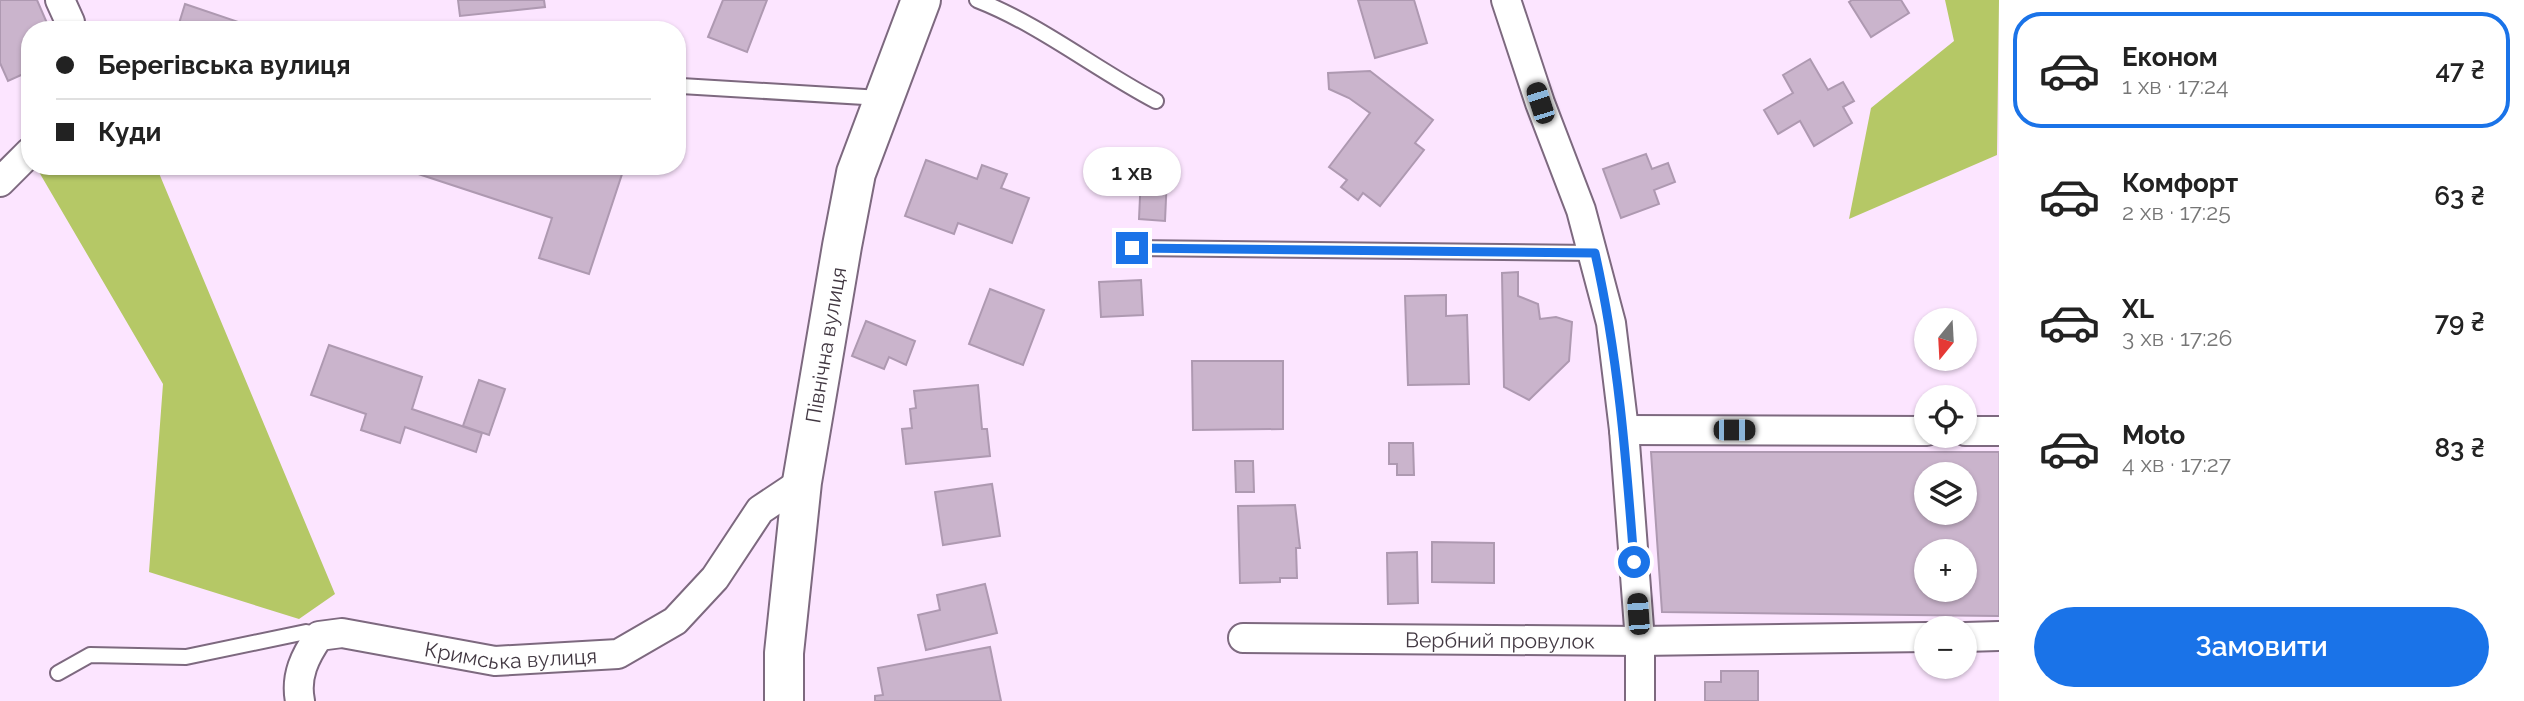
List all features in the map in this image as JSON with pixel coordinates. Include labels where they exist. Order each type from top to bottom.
[{"type":"street","name":"Північна вулиця","points":[[784,701],[784,653],[802,482],[856,173],[921,0]]},
{"type":"street","points":[[1506,0],[1595,253],[1611,323],[1624,430],[1640,641],[1640,701]]},
{"type":"street","points":[[0,182],[21,161]]},
{"type":"street","points":[[1624,430],[1914,431]]},
{"type":"street","points":[[1977,431],[1999,431]]},
{"type":"street","name":"Кримська вулиця","points":[[320,636],[341,633],[495,661],[618,654],[675,621],[715,578],[760,510],[802,482]]},
{"type":"street","points":[[300,701],[298,692],[303,659],[320,636]]},
{"type":"street","points":[[1977,636],[1999,636]]},
{"type":"street","name":"Вербний провулок","points":[[1242,638],[1640,641],[1914,637]]},
{"type":"lane","points":[[977,0],[1060,44],[1156,101]]},
{"type":"lane","points":[[686,86],[882,98]]},
{"type":"lane","points":[[1132,248],[1595,253]]},
{"type":"lane","points":[[58,673],[90,654],[186,657],[306,632],[320,636]]},
{"type":"green space","points":[[1945,0],[1999,0],[1997,155],[1849,219],[1871,108],[1954,41]]},
{"type":"green space","points":[[41,175],[160,175],[335,594],[299,619],[149,572],[163,384]]},
{"type":"building","points":[[0,0],[37,0],[46,21],[21,21],[21,75],[8,81],[0,63]]},
{"type":"building","points":[[458,0],[544,0],[545,7],[460,16]]},
{"type":"building","points":[[723,0],[767,0],[747,52],[708,37]]},
{"type":"building","points":[[1358,0],[1414,0],[1427,43],[1375,58]]},
{"type":"building","points":[[1901,0],[1909,13],[1871,37],[1849,2]]},
{"type":"building","points":[[185,4],[235,21],[180,21]]},
{"type":"building","points":[[1810,59],[1828,90],[1843,82],[1854,101],[1843,107],[1852,123],[1814,146],[1800,121],[1778,134],[1764,110],[1793,93],[1783,75]]},
{"type":"building","points":[[1370,71],[1433,120],[1415,143],[1424,150],[1380,206],[1363,193],[1358,200],[1341,187],[1347,180],[1329,167],[1370,113],[1349,98],[1329,89],[1328,73]]},
{"type":"building","points":[[1646,154],[1652,169],[1668,163],[1675,182],[1654,190],[1659,204],[1621,218],[1603,169]]},
{"type":"building","points":[[926,160],[977,179],[982,165],[1007,174],[1001,188],[1029,198],[1012,243],[958,223],[954,234],[905,216]]},
{"type":"building","points":[[421,175],[622,175],[589,274],[539,258],[552,218]]},
{"type":"building","points":[[1141,175],[1167,176],[1165,221],[1139,219]]},
{"type":"building","points":[[1518,272],[1518,296],[1538,304],[1540,319],[1556,317],[1572,322],[1569,361],[1529,400],[1504,387],[1502,273]]},
{"type":"building","points":[[1141,280],[1143,315],[1101,317],[1099,282]]},
{"type":"building","points":[[990,289],[1044,310],[1023,365],[969,344]]},
{"type":"building","points":[[1446,295],[1446,316],[1467,315],[1469,384],[1408,385],[1405,296]]},
{"type":"building","points":[[866,321],[915,341],[906,365],[889,357],[884,369],[852,356]]},
{"type":"building","points":[[329,345],[422,377],[412,409],[482,433],[476,452],[405,427],[400,443],[361,430],[366,414],[311,395]]},
{"type":"building","points":[[1192,361],[1283,361],[1283,429],[1193,430]]},
{"type":"building","points":[[479,380],[505,389],[489,435],[463,426]]},
{"type":"building","points":[[978,385],[982,429],[987,429],[990,456],[906,464],[902,429],[912,428],[910,409],[916,408],[914,391]]},
{"type":"building","points":[[1389,443],[1413,443],[1414,475],[1397,475],[1397,464],[1389,464]]},
{"type":"building","points":[[1651,452],[1999,452],[1999,616],[1662,612]]},
{"type":"building","points":[[1235,461],[1253,461],[1254,492],[1236,492]]},
{"type":"building","points":[[992,484],[1000,536],[943,545],[935,492]]},
{"type":"building","points":[[1295,505],[1300,548],[1296,548],[1297,578],[1280,578],[1280,582],[1240,583],[1238,506]]},
{"type":"building","points":[[1432,542],[1494,543],[1494,583],[1432,582]]},
{"type":"building","points":[[1417,552],[1418,603],[1388,604],[1387,553]]},
{"type":"building","points":[[985,584],[997,633],[926,650],[918,615],[940,610],[937,595]]},
{"type":"building","points":[[990,647],[1001,701],[875,701],[875,696],[883,695],[878,668]]},
{"type":"building","points":[[1721,671],[1758,671],[1758,701],[1705,701],[1705,682],[1721,682]]},
{"type":"route","points":[[1132,248],[1595,253],[1611,323],[1624,430],[1634,562]]}]
